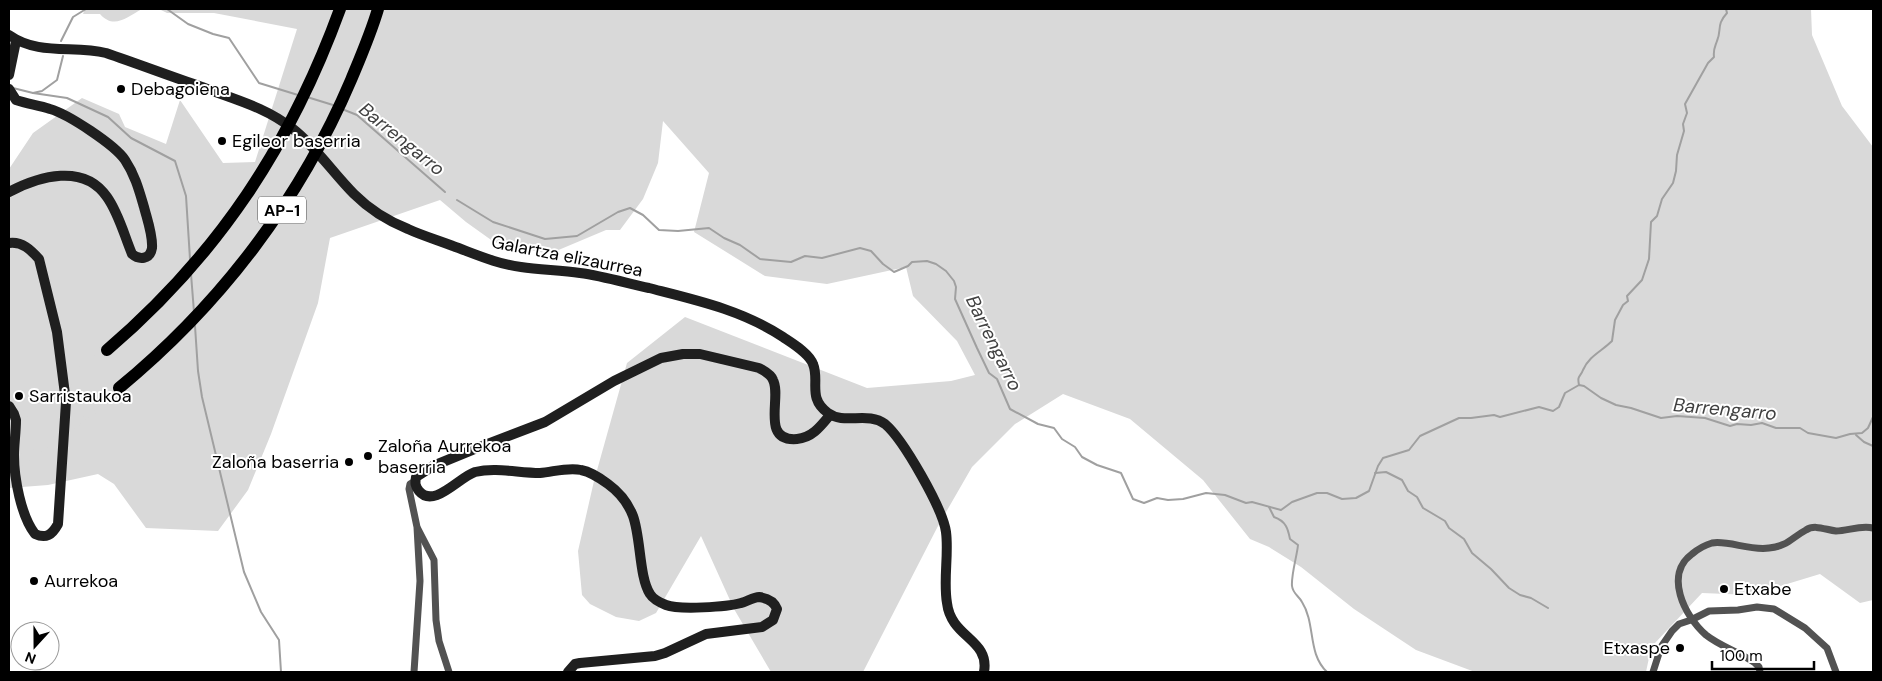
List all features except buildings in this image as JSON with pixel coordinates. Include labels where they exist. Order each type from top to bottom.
[{"type":"highway","name":"AP-1","points":[[106,350],[156,305],[198,260],[259,178],[301,104],[340,9]]},
{"type":"highway","name":"AP-1","points":[[119,388],[172,342],[204,308],[246,259],[286,204],[341,104],[378,11]]},
{"type":"street","points":[[9,75],[12,38]]},
{"type":"street","name":"Galartza elizaurrea","points":[[12,38],[39,48],[96,51],[174,80],[264,110],[302,137],[364,203],[380,216],[408,230],[497,262],[521,267],[582,273],[708,303],[722,307],[766,327],[789,341],[811,360],[815,372],[814,391],[824,409],[830,414]]},
{"type":"street","points":[[9,89],[16,100],[50,109],[87,129],[124,158],[137,181],[152,242],[151,253],[141,259],[136,258],[132,254],[107,196],[98,187],[84,179],[71,175],[58,175],[34,181],[9,192]]},
{"type":"street","points":[[9,243],[23,245],[31,250],[39,259],[57,332],[65,388],[66,414],[58,524],[51,534],[46,537],[34,534],[22,508],[14,467],[16,420],[9,406]]},
{"type":"street","points":[[414,672],[420,581],[417,527],[409,489],[410,484],[419,475],[433,466],[545,422],[614,381],[661,358],[674,355],[700,354],[759,368],[767,372],[775,384],[774,420],[780,434],[785,437],[791,439],[804,438],[819,427],[830,414],[839,417],[866,417],[874,419],[885,424],[894,434],[926,484],[941,514],[946,532],[946,592],[948,611],[956,627],[982,653],[985,660],[984,672]]},
{"type":"street","points":[[415,481],[415,485],[421,493],[431,497],[440,494],[463,477],[477,472],[503,470],[539,473],[572,469],[582,470],[599,478],[613,488],[627,504],[637,531],[646,584],[650,594],[656,600],[679,608],[726,606],[757,597],[769,600],[776,606],[777,612],[773,620],[762,627],[706,634],[655,656],[589,661],[575,664],[568,672]]},
{"type":"street","points":[[417,527],[434,560],[436,620],[439,640],[449,672]]},
{"type":"street","points":[[1760,672],[1759,667],[1755,663],[1712,639],[1691,620],[1682,600],[1677,575],[1683,562],[1704,547],[1718,543],[1752,549],[1768,548],[1790,542],[1806,529],[1837,531],[1859,527],[1873,528]]},
{"type":"street","points":[[1653,672],[1666,638],[1680,624],[1709,611],[1757,608],[1774,609],[1793,620],[1823,644],[1827,648],[1836,672]]},
{"type":"shaded area","points":[[85,9],[142,9],[115,22],[105,19],[100,14],[83,14]]},
{"type":"shaded area","points":[[159,9],[1811,9],[1812,35],[1842,106],[1873,147],[1873,600],[1860,603],[1820,574],[1751,595],[1702,593],[1655,643],[1650,653],[1646,672],[1475,672],[1416,650],[1354,609],[1301,567],[1269,547],[1250,539],[1203,480],[1130,419],[1063,394],[1015,424],[972,467],[938,526],[863,672],[771,672],[734,609],[701,536],[656,613],[639,621],[616,617],[590,604],[582,595],[578,551],[594,481],[627,363],[685,317],[867,388],[951,381],[975,375],[957,341],[913,296],[906,267],[827,284],[765,276],[694,232],[709,173],[663,121],[658,163],[643,199],[620,230],[606,230],[549,254],[494,242],[440,200],[330,238],[318,303],[271,434],[248,490],[218,531],[146,528],[114,484],[98,474],[48,485],[9,488],[9,169],[33,133],[82,98],[119,114],[125,127],[166,144],[180,100],[223,163],[255,162],[297,29],[214,13],[167,13]]},
{"type":"waterway","name":"Barrengarro","points":[[61,41],[73,17],[86,9]]},
{"type":"waterway","name":"Barrengarro","points":[[167,9],[188,24],[229,38],[259,83],[298,95]]},
{"type":"waterway","points":[[1579,385],[1579,378],[1586,365],[1612,341],[1615,320],[1623,305],[1628,301],[1627,296],[1642,280],[1649,259],[1651,222],[1657,216],[1662,199],[1673,183],[1676,171],[1677,155],[1687,113],[1685,104],[1708,63],[1714,57],[1720,24],[1727,13],[1726,9]]},
{"type":"waterway","name":"Barrengarro","points":[[13,88],[33,93],[42,91],[57,80],[63,56]]},
{"type":"waterway","points":[[33,93],[67,98],[108,117],[131,138],[175,161],[186,196],[190,259]]},
{"type":"waterway","name":"Barrengarro","points":[[307,97],[333,105]]},
{"type":"waterway","name":"Barrengarro","points":[[342,109],[357,115],[445,192]]},
{"type":"waterway","name":"Barrengarro","points":[[457,200],[493,222],[545,239],[577,236],[618,212],[630,208],[643,215],[659,230],[678,231],[709,228],[724,238],[740,245],[760,259],[791,262],[805,256],[822,258],[860,248],[871,251],[883,264],[894,272],[908,266],[912,262],[927,261],[936,264],[946,271],[954,281],[956,287],[955,299],[989,373],[997,379],[1010,409],[1038,424],[1054,428],[1062,439],[1075,447],[1082,457],[1097,465],[1121,473],[1133,499],[1144,503],[1157,498],[1168,500],[1183,499],[1206,493],[1225,495],[1246,503],[1252,502],[1281,510],[1292,502],[1317,493],[1327,493],[1342,499],[1356,498],[1369,491],[1383,458],[1409,450],[1420,436],[1459,418],[1494,415],[1500,417],[1539,407],[1553,411],[1559,407],[1565,393],[1579,385],[1616,405],[1661,418],[1677,416],[1705,418],[1730,426],[1762,423],[1776,428],[1800,428],[1808,433],[1836,438],[1862,433],[1868,428],[1873,417]]},
{"type":"waterway","points":[[191,274],[194,312]]},
{"type":"waterway","points":[[195,326],[202,397],[244,572],[261,612],[279,640],[281,672]]},
{"type":"waterway","points":[[1856,435],[1864,442],[1873,446]]},
{"type":"waterway","points":[[1375,473],[1386,472],[1402,480],[1408,491],[1417,497],[1423,508],[1445,521],[1449,528],[1464,539],[1472,553],[1509,588],[1548,608]]},
{"type":"waterway","points":[[1269,507],[1274,517],[1286,526],[1290,539],[1298,545],[1292,586],[1306,611],[1317,656],[1327,672]]},
{"type":"tunnel","points":[[9,422],[107,350]]},
{"type":"tunnel","points":[[9,467],[119,388]]},
{"type":"place","name":"Debagoiena","points":[[121,89]]},
{"type":"place","name":"Egileor baserria","points":[[222,141]]},
{"type":"place","name":"Sarristaukoa","points":[[19,396]]},
{"type":"place","name":"Zaloña Aurrekoa baserria","points":[[368,456]]},
{"type":"place","name":"Zaloña baserria","points":[[349,462]]},
{"type":"place","name":"Aurrekoa","points":[[34,581]]},
{"type":"place","name":"Etxabe","points":[[1724,589]]},
{"type":"place","name":"Etxaspe","points":[[1680,648]]}]
